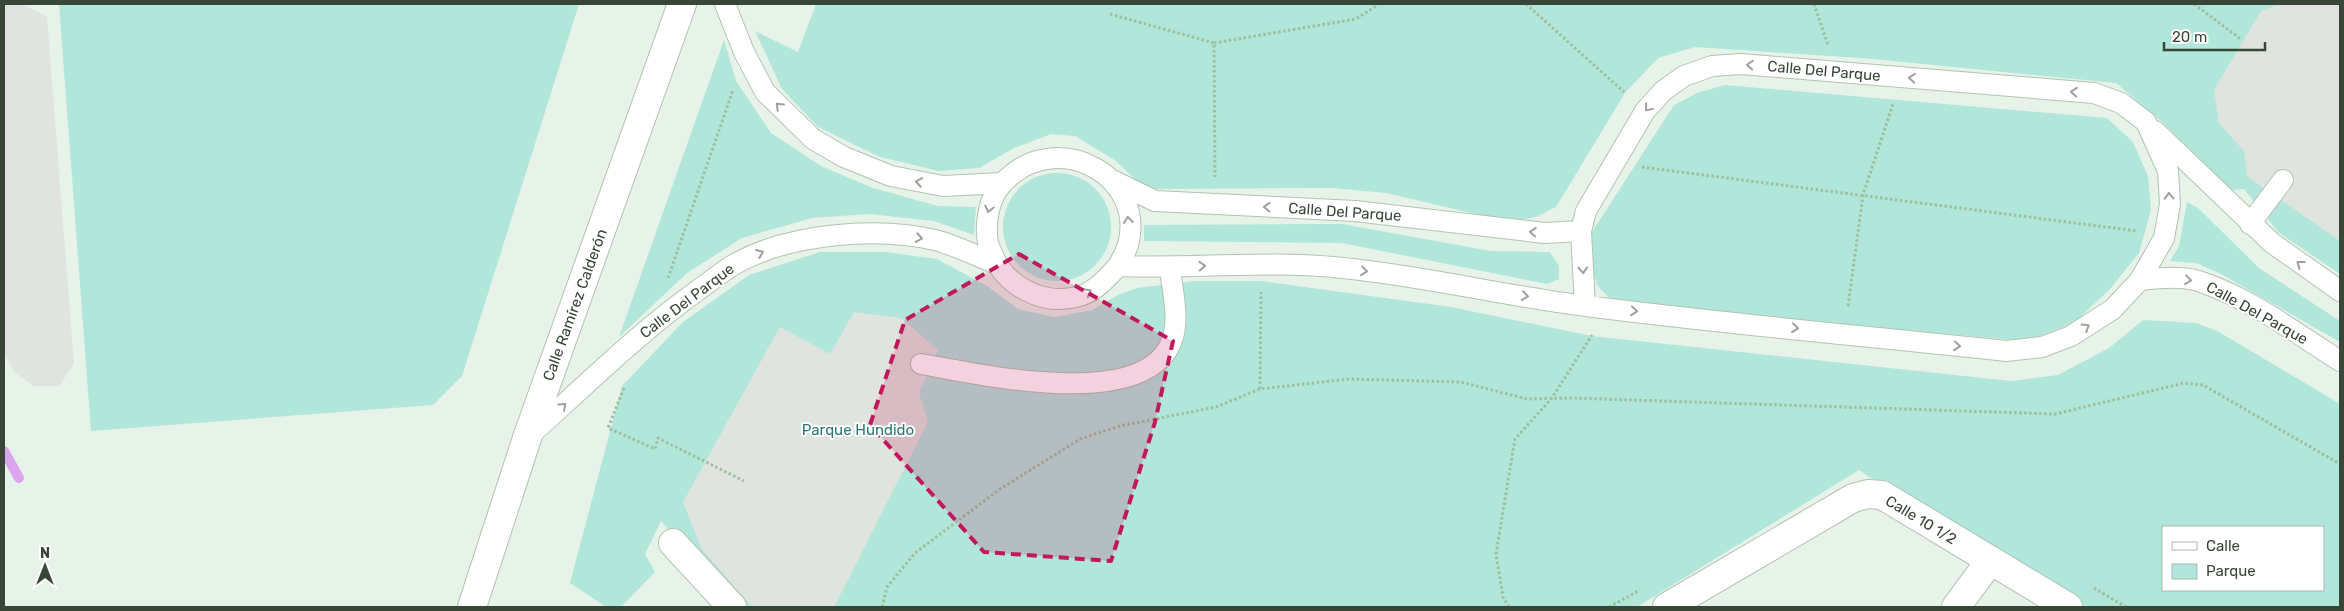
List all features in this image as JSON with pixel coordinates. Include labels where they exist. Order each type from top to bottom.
[{"type":"street","name":"Calle Ramírez Calderón","points":[[472,607],[527,438],[682,4]]},
{"type":"street","name":"Calle 10 1/2","points":[[1667,607],[1853,498],[1868,494],[1882,496],[2068,607]]},
{"type":"street","points":[[673,542],[732,607]]},
{"type":"street","points":[[1956,607],[1990,561]]},
{"type":"lane","points":[[725,4],[744,52],[765,92],[813,139],[844,157],[891,176],[943,186],[1002,183]]},
{"type":"lane","name":"Calle Del Parque","points":[[1585,306],[1581,231],[1586,211],[1645,111],[1663,91],[1684,76],[1712,66],[1740,64],[2094,94],[2121,103],[2146,122],[2250,224],[2272,243],[2340,291]]},
{"type":"lane","name":"Calle Del Parque","points":[[1118,266],[1170,268],[1255,264],[1341,268],[1427,279],[1585,306],[2006,351],[2042,348],[2071,336],[2114,309],[2140,280],[2164,238],[2170,204],[2168,171],[2146,122]]},
{"type":"lane","name":"Calle Del Parque","points":[[1112,180],[1124,200],[1130,222],[1128,245],[1118,266],[1102,284],[1080,296],[1056,299],[1032,295],[1011,282],[995,263],[987,243],[986,222],[991,201],[1002,183],[1021,166],[1044,157],[1069,157],[1093,165],[1112,180],[1156,201],[1355,211],[1545,233],[1581,231]]},
{"type":"lane","points":[[2250,224],[2283,180]]},
{"type":"lane","name":"Calle Del Parque","points":[[527,438],[650,327],[679,304],[736,264],[768,250],[822,236],[884,232],[935,240],[995,263]]},
{"type":"lane","points":[[921,364],[1033,382],[1082,383],[1121,379],[1140,374],[1160,361],[1173,339],[1175,316],[1170,268]]},
{"type":"lane","name":"Calle Del Parque","points":[[2140,280],[2169,278],[2203,282],[2240,300],[2340,361]]},
{"type":"path","points":[[1110,14],[1214,43],[1356,19],[1379,4]]},
{"type":"path","points":[[1526,4],[1645,111]]},
{"type":"path","points":[[1814,4],[1840,73]]},
{"type":"path","points":[[2194,4],[2242,40]]},
{"type":"path","points":[[1214,43],[1215,189],[1217,205]]},
{"type":"path","points":[[1846,315],[1863,195],[1903,77]]},
{"type":"path","points":[[1634,166],[2144,231],[2164,238]]},
{"type":"path","points":[[1255,264],[1261,281],[1260,389]]},
{"type":"path","points":[[1509,607],[1503,598],[1496,554],[1515,439],[1552,398],[1592,336],[1585,306]]},
{"type":"path","points":[[882,607],[888,587],[915,553],[1000,489],[1080,439],[1120,426],[1216,407],[1260,389],[1349,379],[1461,382],[1527,399],[1552,398],[2055,414],[2184,383],[2204,385],[2340,464]]},
{"type":"path","points":[[2092,587],[2126,607]]},
{"type":"path","points":[[1609,607],[1644,588]]},
{"type":"highlighted area","points":[[1019,254],[1173,341],[1155,422],[1111,561],[984,552],[870,425],[905,320]]},
{"type":"green space","points":[[59,4],[579,4],[462,376],[433,405],[91,431]]},
{"type":"green space","points":[[816,4],[2340,4],[2340,274],[2278,232],[2244,189],[2232,190],[2162,122],[2116,83],[1873,59],[1695,47],[1658,58],[1625,93],[1556,207],[1536,217],[1510,222],[1386,193],[1332,188],[1145,189],[1116,161],[1075,136],[1051,134],[1014,148],[979,168],[939,171],[880,157],[818,127],[782,89],[755,31],[798,52]]},
{"type":"green space","points":[[724,40],[736,81],[771,133],[821,166],[873,188],[938,206],[976,207],[974,235],[934,221],[869,214],[812,218],[742,238],[687,273],[619,337]]},
{"type":"green space","points":[[1725,85],[2107,118],[2133,142],[2148,176],[2151,210],[2139,253],[2110,289],[2075,322],[2027,341],[1616,305],[1597,285],[1589,256],[1592,232],[1674,105],[1697,93]]},
{"type":"green space","points":[[1057,173],[1078,177],[1095,189],[1107,206],[1111,227],[1107,248],[1095,265],[1078,277],[1057,281],[1036,277],[1019,265],[1007,248],[1003,227],[1007,206],[1019,189],[1036,177]]},
{"type":"green space","points":[[2187,202],[2198,208],[2259,268],[2340,321],[2340,342],[2221,274],[2196,263],[2170,261],[2179,246]]},
{"type":"green space","points":[[1342,224],[1491,251],[1550,252],[1559,266],[1559,279],[1547,284],[1342,243],[1144,241],[1144,225]]},
{"type":"green space","name":"Parque Hundido","points":[[820,252],[885,252],[937,259],[987,286],[1018,309],[1054,317],[1092,310],[1118,295],[1137,288],[1196,281],[1261,281],[1451,307],[1592,336],[2011,381],[2058,375],[2109,348],[2143,320],[2196,323],[2219,332],[2340,404],[2340,607],[2085,607],[2052,584],[1929,517],[1859,470],[1637,607],[740,607],[661,521],[645,554],[655,572],[621,607],[606,607],[570,583],[622,386],[683,322],[749,275]]},
{"type":"shaded area","points":[[4,4],[23,4],[47,17],[74,364],[59,386],[33,386],[14,372],[4,354]]},
{"type":"shaded area","points":[[2279,4],[2340,4],[2340,241],[2247,176],[2244,151],[2219,123],[2214,90],[2261,11]]},
{"type":"shaded area","points":[[854,312],[901,318],[938,350],[919,393],[928,422],[834,607],[752,607],[701,548],[683,502],[780,327],[830,354]]},
{"type":"waterway","points":[[4,451],[19,478]]}]
